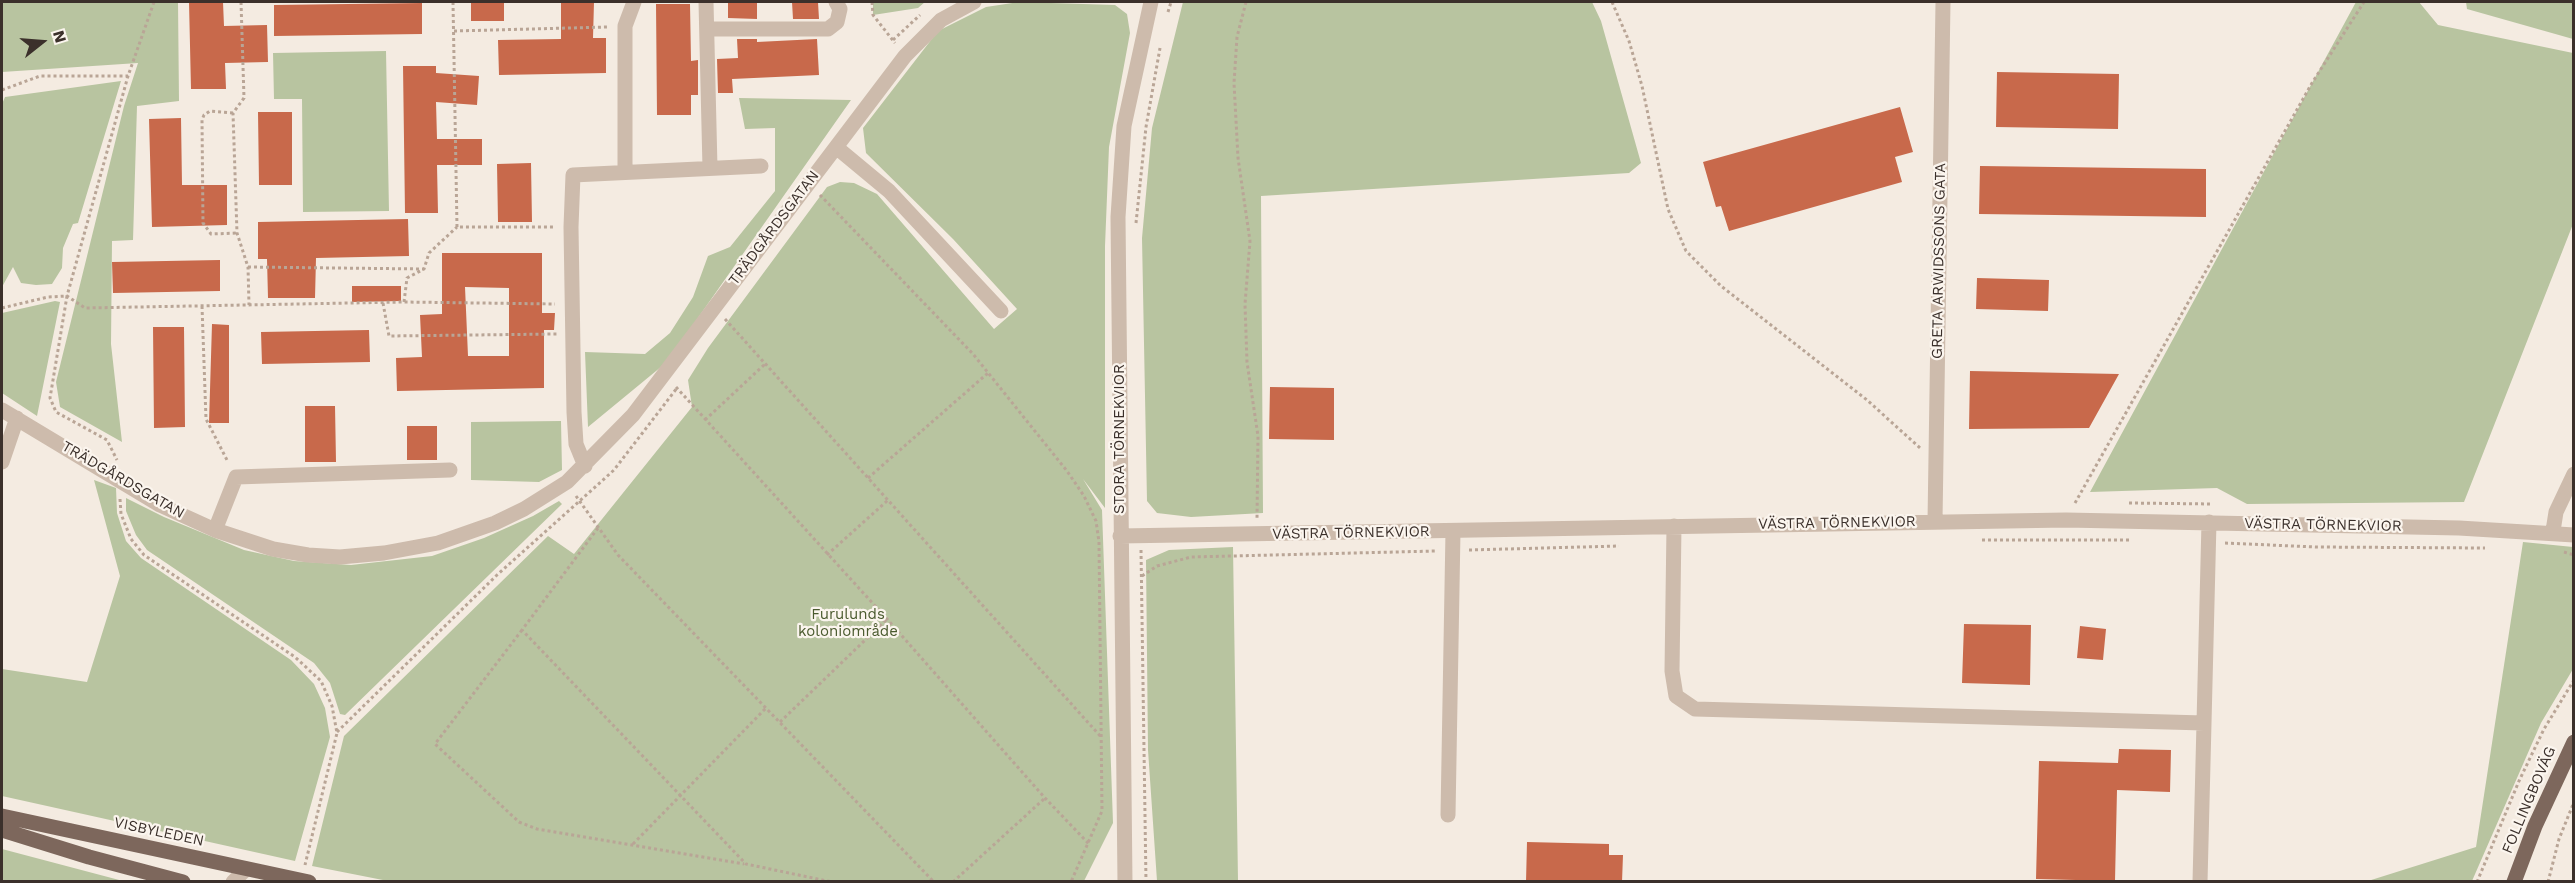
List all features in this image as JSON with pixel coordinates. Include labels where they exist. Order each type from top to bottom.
[{"type":"main road","name":"FOLLINGBOVÄG","points":[[2517,878],[2535,826],[2574,741]]},
{"type":"main road","name":"VISBYLEDEN","points":[[2,816],[246,868],[306,876]]},
{"type":"main road","points":[[2,830],[89,857],[183,882]]},
{"type":"street","points":[[625,172],[625,26],[634,2]]},
{"type":"street","points":[[706,2],[710,168]]},
{"type":"street","points":[[707,29],[828,29],[837,22],[840,9],[836,2]]},
{"type":"street","name":"TRÄDGÅRDSGATAN","points":[[2,410],[160,505],[215,531],[273,549],[308,555],[340,556],[384,553],[438,543],[477,530],[524,509],[567,482],[585,466],[633,415],[905,56],[941,20],[974,2]]},
{"type":"street","name":"STORA TÖRNEKVIOR","points":[[1125,881],[1118,217],[1124,126],[1151,2]]},
{"type":"street","name":"GRETA ARWIDSSONS GATA","points":[[1935,521],[1943,2]]},
{"type":"street","points":[[836,147],[889,191],[1001,311]]},
{"type":"street","points":[[585,466],[576,444],[571,227],[573,176],[761,166]]},
{"type":"street","points":[[2,462],[17,418]]},
{"type":"street","points":[[215,531],[236,477],[450,470]]},
{"type":"street","points":[[2553,531],[2556,512],[2574,474]]},
{"type":"street","name":"VÄSTRA TÖRNEKVIOR","points":[[1120,536],[1935,521],[2209,522],[2553,531],[2574,535]]},
{"type":"street","points":[[2200,882],[2209,522]]},
{"type":"street","points":[[1674,526],[1672,671],[1676,696],[1695,709],[2204,723]]},
{"type":"street","points":[[1448,815],[1453,531]]},
{"type":"street","points":[[233,882],[246,868]]},
{"type":"path","points":[[154,2],[128,76],[67,296],[50,398],[56,412],[107,440],[117,456],[116,480],[121,514],[131,539],[144,555],[295,657],[321,681],[332,706],[337,733],[306,876]]},
{"type":"path","points":[[241,2],[244,98],[233,113],[237,232],[248,267],[249,305]]},
{"type":"path","points":[[453,2],[457,226]]},
{"type":"path","points":[[872,2],[873,15],[905,56]]},
{"type":"path","points":[[1166,18],[1171,2]]},
{"type":"path","points":[[1246,2],[1237,37],[1234,83],[1238,158],[1250,241],[1245,304],[1247,362],[1258,436],[1257,535]]},
{"type":"path","points":[[1612,2],[1629,41],[1642,86],[1668,209],[1686,251],[1721,286],[1867,400],[1936,463]]},
{"type":"path","points":[[2075,503],[2312,83],[2364,2]]},
{"type":"path","points":[[454,32],[625,26]]},
{"type":"path","points":[[1136,226],[1146,127],[1162,37]]},
{"type":"path","points":[[2,90],[40,76],[128,76]]},
{"type":"path","points":[[233,113],[210,111],[204,115],[202,120],[203,223],[212,234],[237,232]]},
{"type":"path","points":[[808,184],[829,202],[988,373],[1067,471],[1084,496],[1096,521],[1099,542],[1102,811],[1071,882]]},
{"type":"path","points":[[404,302],[407,278],[424,269],[429,253],[457,226],[571,227]]},
{"type":"path","points":[[248,267],[424,269]]},
{"type":"path","points":[[2,308],[48,297],[67,296],[85,308],[404,302],[574,304]]},
{"type":"path","points":[[382,303],[389,336],[575,334]]},
{"type":"path","points":[[202,306],[206,419],[236,477]]},
{"type":"path","points":[[714,307],[1102,738]]},
{"type":"path","points":[[705,420],[765,364]]},
{"type":"path","points":[[868,478],[988,373]]},
{"type":"path","points":[[337,733],[497,575],[614,470],[677,388],[887,619],[1045,798],[1089,843]]},
{"type":"path","points":[[567,482],[618,555],[934,882]]},
{"type":"path","points":[[827,555],[888,500]]},
{"type":"path","points":[[598,528],[435,744],[519,822],[537,829],[746,864],[832,882]]},
{"type":"path","points":[[1140,536],[1146,882]]},
{"type":"path","points":[[1970,540],[2135,540]]},
{"type":"path","points":[[2208,541],[2283,546],[2488,548]]},
{"type":"path","points":[[1142,576],[1157,566],[1191,557],[1628,546]]},
{"type":"path","points":[[2559,551],[2574,555]]},
{"type":"path","points":[[780,722],[887,619]]},
{"type":"path","points":[[522,630],[746,864]]},
{"type":"path","points":[[2478,882],[2519,781],[2544,729],[2574,680]]},
{"type":"path","points":[[632,845],[766,708]]},
{"type":"path","points":[[953,882],[1045,798]]},
{"type":"path","points":[[2548,882],[2559,838],[2574,802]]},
{"type":"green space","points":[[2,2],[178,2],[179,101],[137,106],[133,240],[112,241],[111,344],[122,442],[60,407],[56,382],[124,106],[138,63],[2,72]]},
{"type":"green space","points":[[873,2],[925,2],[918,8],[873,15]]},
{"type":"green space","name":"Furulunds koloniområde","points":[[1019,2],[1115,5],[1127,14],[1130,33],[1109,147],[1105,246],[1105,508],[1083,479],[1102,510],[1113,823],[1084,881],[393,882],[312,866],[344,736],[548,536],[574,554],[692,407],[688,380],[708,348],[827,187],[840,182],[854,183],[877,194],[994,329],[1017,309],[953,239],[866,153],[863,128],[938,31],[986,7]]},
{"type":"green space","points":[[1183,2],[1592,2],[1601,21],[1641,163],[1629,173],[1261,196],[1263,513],[1191,517],[1157,513],[1147,501],[1142,238],[1152,128]]},
{"type":"green space","points":[[2356,2],[2419,2],[2438,25],[2573,53],[2573,224],[2464,502],[2247,504],[2217,488],[2090,492]]},
{"type":"green space","points":[[2466,2],[2573,2],[2573,39],[2467,9]]},
{"type":"green space","points":[[386,51],[389,211],[303,212],[302,99],[274,99],[273,53]]},
{"type":"green space","points":[[121,81],[78,223],[73,224],[63,248],[62,268],[52,284],[36,285],[21,283],[13,267],[2,287],[2,104],[5,97]]},
{"type":"green space","points":[[739,98],[851,100],[667,362],[588,427],[585,352],[645,354],[670,333],[693,297],[708,256],[730,247],[775,191],[775,128],[745,129]]},
{"type":"green space","points":[[55,301],[60,302],[37,416],[2,393],[2,313]]},
{"type":"green space","points":[[561,421],[562,470],[539,482],[471,480],[471,422]]},
{"type":"green space","points":[[94,480],[116,488],[117,513],[126,541],[141,558],[291,660],[314,684],[325,708],[330,737],[295,861],[2,796],[2,669],[87,682],[120,576]]},
{"type":"green space","points":[[126,498],[164,517],[244,550],[294,561],[351,565],[432,556],[484,538],[533,516],[559,501],[562,504],[345,715],[340,714],[330,683],[314,663],[147,550],[136,535],[126,511]]},
{"type":"green space","points":[[2523,542],[2573,547],[2573,669],[2541,723],[2472,881],[2368,881],[2476,847]]},
{"type":"green space","points":[[1233,547],[1238,881],[1157,881],[1148,750],[1146,560],[1169,550]]},
{"type":"green space","points":[[2,849],[123,881],[2,881]]},
{"type":"building","points":[[189,2],[223,2],[224,26],[267,25],[268,62],[225,63],[226,89],[191,89]]},
{"type":"building","points":[[471,2],[504,2],[504,21],[471,21]]},
{"type":"building","points":[[561,2],[594,2],[593,38],[606,38],[606,73],[499,75],[498,40],[561,39]]},
{"type":"building","points":[[728,2],[757,2],[757,19],[728,18]]},
{"type":"building","points":[[792,2],[818,2],[819,19],[793,19]]},
{"type":"building","points":[[422,3],[422,34],[274,36],[274,5]]},
{"type":"building","points":[[656,4],[690,4],[691,61],[698,60],[698,95],[691,95],[691,115],[657,115]]},
{"type":"building","points":[[737,39],[757,39],[757,42],[817,39],[819,75],[732,79],[733,93],[718,93],[717,59],[738,58]]},
{"type":"building","points":[[403,66],[436,66],[436,73],[479,76],[477,105],[436,102],[437,139],[482,139],[482,165],[437,165],[438,213],[405,213]]},
{"type":"building","points":[[1997,72],[2119,74],[2118,129],[1996,127]]},
{"type":"building","points":[[1900,107],[1913,152],[1895,157],[1902,182],[1729,231],[1721,206],[1716,207],[1703,162]]},
{"type":"building","points":[[258,112],[292,112],[292,185],[259,185]]},
{"type":"building","points":[[181,118],[182,185],[227,185],[227,225],[152,227],[149,119]]},
{"type":"building","points":[[531,163],[532,222],[498,222],[497,164]]},
{"type":"building","points":[[1980,166],[2206,169],[2206,217],[1979,214]]},
{"type":"building","points":[[408,219],[409,256],[316,258],[315,298],[268,298],[267,259],[258,259],[258,222]]},
{"type":"building","points":[[442,253],[542,253],[542,313],[555,313],[554,330],[544,330],[544,388],[397,391],[396,358],[422,357],[420,315],[442,314]],"holes":[[[465,287],[509,288],[509,356],[468,356]]]},
{"type":"building","points":[[220,260],[220,291],[113,293],[112,262]]},
{"type":"building","points":[[1977,278],[2049,280],[2048,311],[1976,309]]},
{"type":"building","points":[[352,286],[401,286],[401,301],[352,302]]},
{"type":"building","points":[[212,324],[229,325],[229,423],[209,423]]},
{"type":"building","points":[[153,327],[184,327],[185,427],[154,428]]},
{"type":"building","points":[[369,330],[370,362],[262,364],[261,332]]},
{"type":"building","points":[[1970,371],[2119,374],[2089,428],[1969,429]]},
{"type":"building","points":[[1270,387],[1334,388],[1334,440],[1269,439]]},
{"type":"building","points":[[305,406],[335,406],[336,462],[305,462]]},
{"type":"building","points":[[407,426],[437,426],[437,460],[407,460]]},
{"type":"building","points":[[1964,624],[2031,625],[2030,685],[1962,683]]},
{"type":"building","points":[[2080,626],[2106,629],[2103,660],[2077,658]]},
{"type":"building","points":[[2119,749],[2171,750],[2170,792],[2117,790],[2115,881],[2036,879],[2039,761],[2118,763]]},
{"type":"building","points":[[1527,842],[1609,844],[1609,855],[1623,855],[1622,882],[1526,882]]}]
